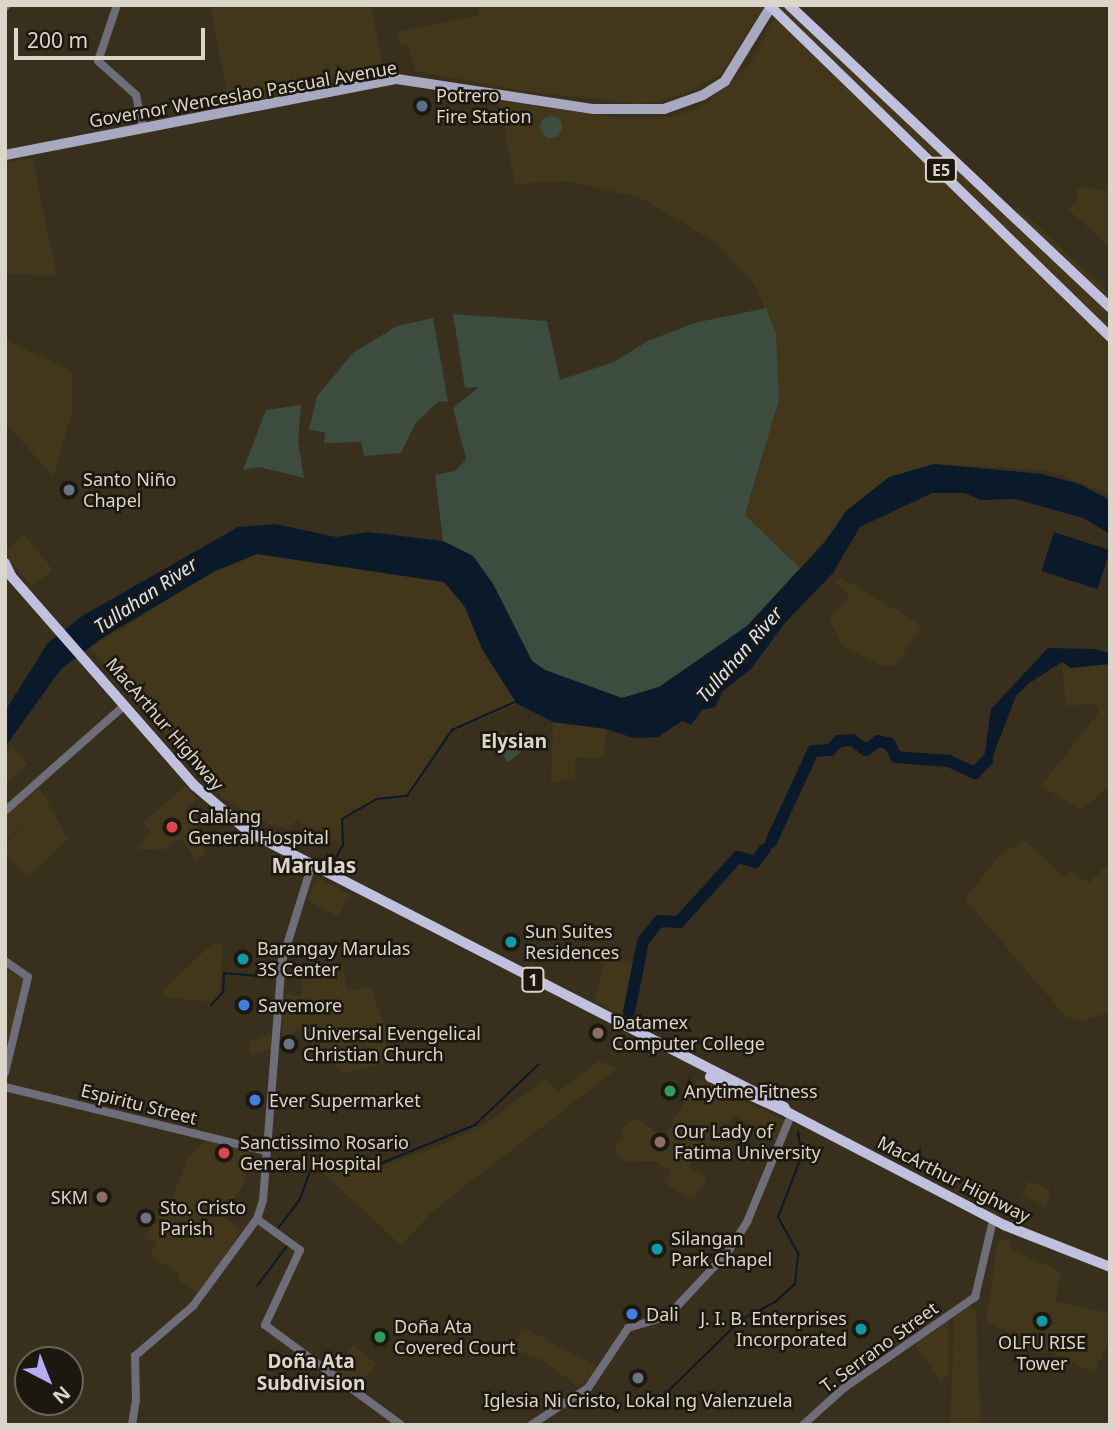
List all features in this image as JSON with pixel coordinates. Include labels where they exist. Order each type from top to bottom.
[{"type":"highway","name":"E5","points":[[771,5],[1110,337]]},
{"type":"highway","name":"E5","points":[[789,5],[1110,307]]},
{"type":"highway","name":"MacArthur Highway","points":[[5,562],[8,575],[219,811],[312,864],[689,1061],[784,1107],[789,1114],[993,1220],[1110,1267]]},
{"type":"main road","name":"Governor Wenceslao Pascual Avenue","points":[[5,155],[397,79],[594,109],[664,109],[703,95],[726,81],[771,5]]},
{"type":"street","points":[[117,5],[98,61],[136,95],[143,128]]},
{"type":"street","points":[[5,811],[125,705]]},
{"type":"street","points":[[132,1425],[136,1400],[135,1356],[193,1306],[257,1219],[263,1200],[282,961],[312,864]]},
{"type":"street","points":[[5,961],[25,973],[28,982],[5,1073]]},
{"type":"street","name":"Espiritu Street","points":[[5,1087],[266,1151]]},
{"type":"street","points":[[531,1425],[595,1381],[628,1328],[668,1316],[727,1253],[747,1222],[789,1114]]},
{"type":"street","points":[[257,1219],[300,1250],[265,1325],[401,1425]]},
{"type":"street","name":"T. Serrano Street","points":[[803,1425],[844,1388],[975,1297],[993,1220]]},
{"type":"street","points":[[545,1416],[552,1425]]},
{"type":"shaded area","points":[[210,5],[371,5],[384,72],[229,105]]},
{"type":"shaded area","points":[[478,5],[765,5],[721,74],[685,94],[641,104],[524,91],[416,71],[408,46],[399,43],[396,32],[479,15]]},
{"type":"shaded area","points":[[780,5],[798,5],[1012,210],[1017,206],[1110,294],[1110,495],[1048,470],[934,464],[889,477],[858,502],[800,568],[745,515],[763,458],[776,333],[753,282],[714,241],[641,198],[569,181],[515,184],[499,101],[624,118],[670,117],[700,108],[751,63]]},
{"type":"shaded area","points":[[33,158],[57,276],[5,274],[5,163]]},
{"type":"shaded area","points":[[1077,187],[1110,191],[1110,248],[1068,209],[1077,199]]},
{"type":"shaded area","points":[[5,339],[72,371],[72,411],[54,477],[5,423]]},
{"type":"shaded area","points":[[24,535],[53,569],[32,587],[5,554],[5,551]]},
{"type":"shaded area","points":[[257,554],[444,582],[465,607],[482,649],[517,704],[446,735],[410,795],[372,801],[354,809],[345,819],[342,844],[296,820],[289,829],[270,825],[223,798],[90,648],[213,572]]},
{"type":"shaded area","points":[[840,577],[922,625],[895,666],[883,666],[842,646],[829,619],[850,596],[835,583]]},
{"type":"shaded area","points":[[1062,662],[1071,668],[1110,664],[1110,785],[1081,810],[1041,786],[1099,712],[1094,703],[1066,706]]},
{"type":"shaded area","points":[[553,722],[606,729],[603,758],[575,757],[575,779],[551,782]]},
{"type":"shaded area","points":[[12,748],[28,764],[5,785],[5,754]]},
{"type":"shaded area","name":"Calalang General Hospital","points":[[186,786],[197,798],[184,811],[204,834],[197,837],[206,853],[195,860],[183,840],[173,841],[164,850],[136,849],[151,832],[143,822]]},
{"type":"shaded area","points":[[39,787],[68,839],[28,877],[5,853],[5,844],[34,818],[5,842],[5,817]]},
{"type":"shaded area","points":[[1024,840],[1064,876],[1070,871],[1089,883],[1110,862],[1110,1012],[1081,1021],[1066,1017],[965,899],[999,856]]},
{"type":"shaded area","points":[[318,878],[350,894],[339,917],[307,900]]},
{"type":"shaded area","points":[[214,942],[222,946],[220,994],[213,1002],[164,997],[162,991]]},
{"type":"shaded area","points":[[604,960],[638,965],[625,1017],[595,1001]]},
{"type":"shaded area","points":[[5,964],[25,979],[6,1054],[5,1054]]},
{"type":"shaded area","points":[[343,966],[348,991],[370,986],[389,1038],[383,1064],[341,1074],[305,1029],[282,1037],[282,994],[302,995],[302,976]]},
{"type":"shaded area","points":[[271,1032],[273,1048],[250,1056],[250,1042]]},
{"type":"shaded area","points":[[599,1061],[617,1069],[434,1210],[401,1245],[322,1172],[370,1170],[442,1145],[485,1124],[546,1078],[558,1092]]},
{"type":"shaded area","name":"Our Lady of Fatima University","points":[[698,1078],[785,1121],[776,1141],[735,1115],[688,1167],[707,1177],[694,1200],[665,1184],[671,1171],[654,1161],[627,1162],[613,1152],[623,1136],[619,1131],[635,1118],[664,1137]]},
{"type":"shaded area","points":[[206,1140],[250,1151],[243,1186],[222,1215],[241,1231],[198,1294],[178,1279],[180,1274],[150,1256],[157,1242],[146,1237],[157,1210],[166,1212],[188,1158]]},
{"type":"shaded area","points":[[1028,1181],[1052,1191],[1046,1206],[1022,1196]]},
{"type":"shaded area","points":[[998,1240],[1011,1241],[1012,1250],[1061,1272],[1055,1301],[1110,1313],[1108,1342],[1094,1373],[986,1322]]},
{"type":"shaded area","points":[[970,1306],[976,1310],[981,1425],[950,1425],[954,1317]]},
{"type":"shaded area","points":[[949,1320],[948,1376],[940,1381],[915,1344]]},
{"type":"shaded area","points":[[522,1327],[597,1366],[590,1378],[578,1387],[543,1360],[512,1349]]},
{"type":"shaded area","points":[[354,1345],[377,1364],[356,1390],[333,1370]]},
{"type":"green space","points":[[551,116],[559,119],[562,127],[559,135],[551,138],[543,135],[540,127],[543,119]]},
{"type":"green space","points":[[766,308],[776,333],[779,400],[745,515],[800,568],[747,626],[659,687],[622,698],[545,670],[532,661],[493,584],[473,556],[443,541],[435,475],[455,471],[466,459],[453,408],[479,387],[465,388],[453,314],[547,321],[560,380],[614,362],[648,341],[694,323]]},
{"type":"green space","points":[[433,318],[448,401],[438,402],[415,424],[401,453],[364,456],[361,442],[324,443],[325,432],[309,430],[317,396],[353,353],[397,326]]},
{"type":"green space","points":[[301,405],[298,441],[304,478],[259,467],[243,470],[266,410]]},
{"type":"green space","points":[[504,732],[521,752],[508,762],[492,742]]},
{"type":"water","name":"Tullahan River","points":[[934,464],[1042,474],[1079,484],[1110,500],[1110,534],[1083,518],[1015,499],[980,500],[965,493],[932,493],[860,527],[833,573],[784,624],[751,669],[723,691],[715,707],[702,710],[691,725],[682,721],[658,737],[634,738],[606,729],[553,722],[517,704],[482,649],[465,607],[444,582],[257,554],[213,572],[102,638],[61,669],[5,747],[5,711],[48,643],[82,616],[238,527],[275,524],[336,537],[368,532],[443,541],[473,556],[493,584],[532,661],[545,670],[622,698],[659,687],[747,626],[825,542],[846,511],[889,477]]},
{"type":"water","points":[[1054,532],[1110,550],[1097,589],[1041,571]]},
{"type":"water","points":[[1048,648],[1096,649],[1110,654],[1110,664],[1071,668],[1062,662],[1028,684],[1016,696],[991,761],[978,775],[976,769],[984,759],[991,709]]},
{"type":"waterway","points":[[333,863],[343,845],[342,819],[376,799],[407,796],[452,730],[515,702]]},
{"type":"waterway","points":[[771,842],[813,751],[830,750],[839,741],[852,740],[866,750],[878,741],[890,744],[896,757],[949,761],[975,773],[987,760]]},
{"type":"waterway","points":[[629,1012],[643,941],[659,921],[679,922],[738,857],[755,862],[765,849]]},
{"type":"waterway","points":[[211,1005],[223,992],[224,973],[256,976],[277,963]]},
{"type":"waterway","points":[[353,1169],[367,1169],[475,1125],[539,1064]]},
{"type":"waterway","points":[[662,1397],[742,1319],[775,1302],[795,1284],[798,1253],[778,1217],[802,1155],[798,1132]]},
{"type":"waterway","points":[[279,1227],[300,1199],[311,1169]]},
{"type":"waterway","points":[[257,1286],[287,1246]]},
{"type":"place","name":"Potrero Fire Station","points":[[422,106]]},
{"type":"place","name":"Santo Niño Chapel","points":[[69,490]]},
{"type":"place","name":"Calalang General Hospital","points":[[172,827]]},
{"type":"place","name":"Sun Suites Residences","points":[[511,942]]},
{"type":"place","name":"Barangay Marulas 3S Center","points":[[243,959]]},
{"type":"place","name":"Savemore","points":[[244,1005]]},
{"type":"place","name":"Datamex Computer College","points":[[598,1033]]},
{"type":"place","name":"Universal Evengelical Christian Church","points":[[289,1044]]},
{"type":"place","name":"Anytime Fitness","points":[[670,1091]]},
{"type":"place","name":"Ever Supermarket","points":[[255,1100]]},
{"type":"place","name":"Our Lady of Fatima University","points":[[660,1142]]},
{"type":"place","name":"Sanctissimo Rosario General Hospital","points":[[224,1153]]},
{"type":"place","name":"SKM","points":[[102,1197]]},
{"type":"place","name":"Sto. Cristo Parish","points":[[146,1218]]},
{"type":"place","name":"Silangan Park Chapel","points":[[657,1249]]},
{"type":"place","name":"Dali","points":[[632,1314]]},
{"type":"place","name":"OLFU RISE Tower","points":[[1042,1321]]},
{"type":"place","name":"J. I. B. Enterprises Incorporated","points":[[861,1329]]},
{"type":"place","name":"Doña Ata Covered Court","points":[[380,1337]]},
{"type":"place","name":"Iglesia Ni Cristo, Lokal ng Valenzuela","points":[[638,1378]]},
{"type":"district","name":"Elysian","points":[[514,742]]},
{"type":"district","name":"Marulas","points":[[314,865]]},
{"type":"district","name":"Doña Ata Subdivision","points":[[311,1373]]}]
